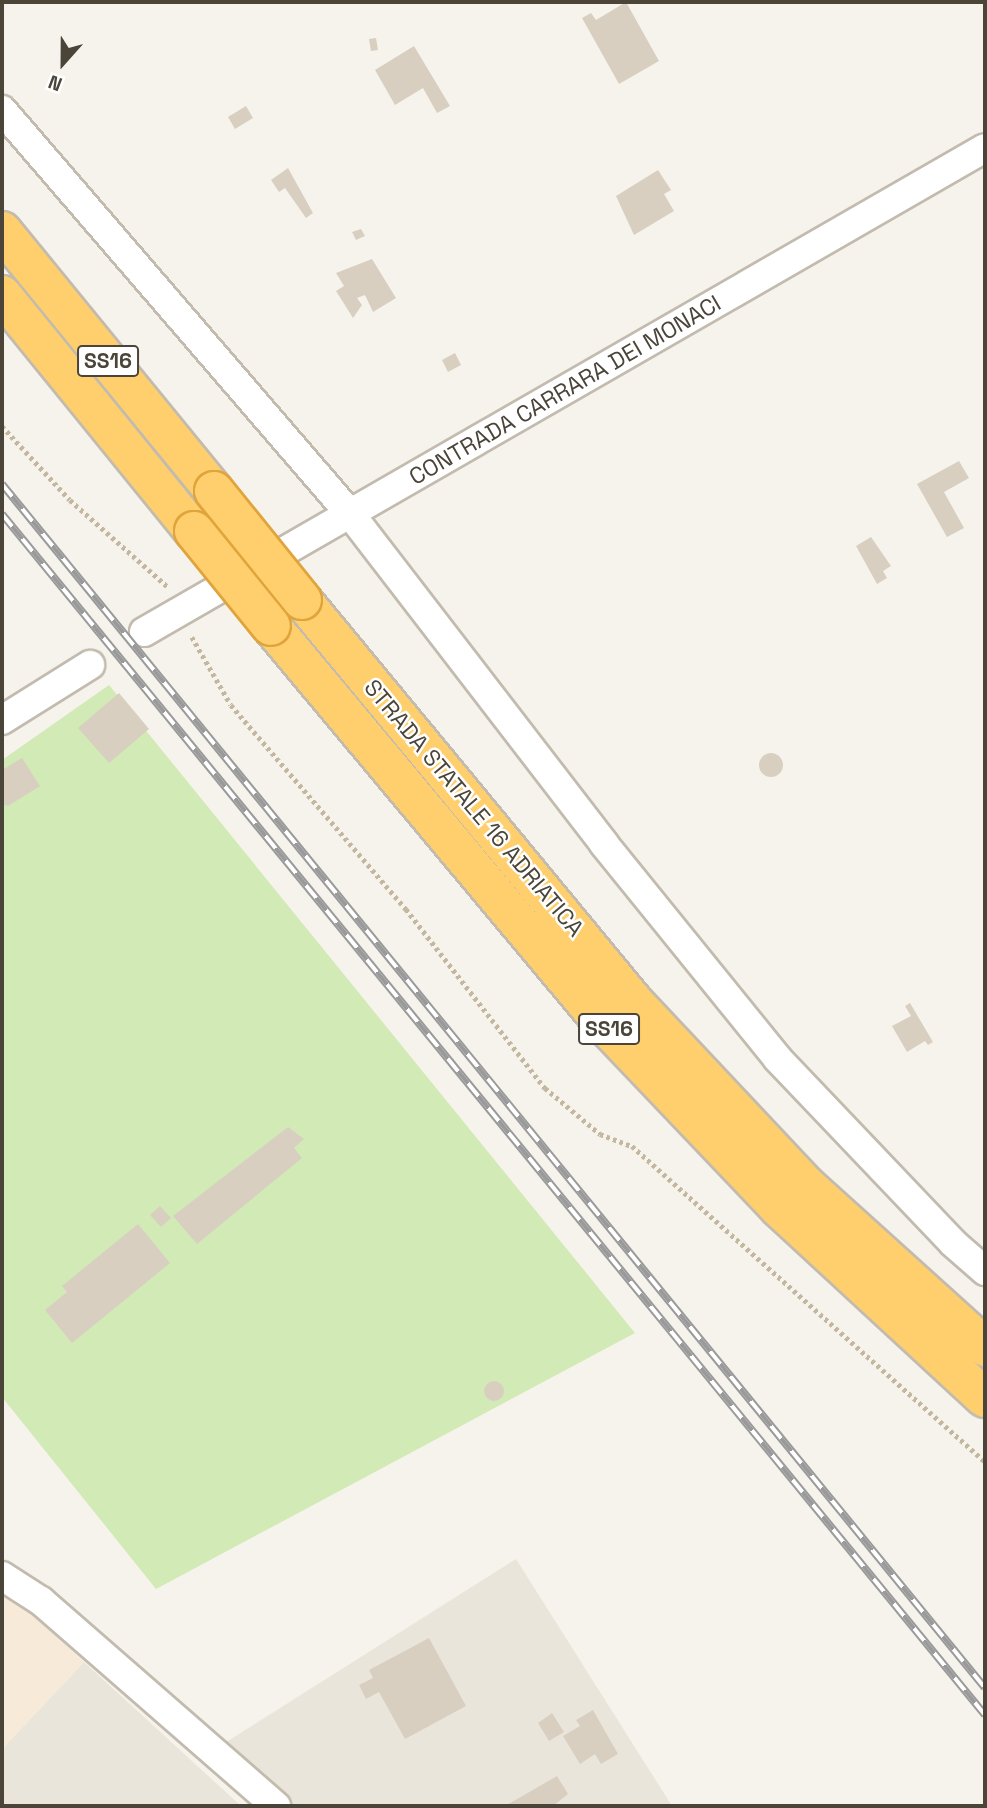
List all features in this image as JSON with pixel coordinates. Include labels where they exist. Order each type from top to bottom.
[{"type":"highway","name":"STRADA STATALE 16 ADRIATICA","points":[[2,232],[633,1001],[807,1186],[985,1347]]},
{"type":"highway","name":"STRADA STATALE 16 ADRIATICA","points":[[2,295],[271,626],[603,1023],[779,1208],[985,1398]]},
{"type":"street","points":[[2,110],[351,516],[604,844],[777,1058],[953,1243],[985,1270]]},
{"type":"street","name":"CONTRADA CARRARA DEI MONACI","points":[[144,632],[351,516],[985,148]]},
{"type":"street","points":[[2,720],[90,665]]},
{"type":"street","points":[[2,1576],[41,1601],[276,1806]]},
{"type":"path","points":[[2,426],[70,500],[149,567],[186,607],[192,640],[231,705],[406,909],[545,1088],[600,1133],[632,1146],[765,1269],[985,1462]]},
{"type":"shaded area","points":[[516,1559],[672,1806],[290,1806],[220,1746]]},
{"type":"shaded area","points":[[2,1595],[29,1611],[84,1662],[2,1749]]},
{"type":"shaded area","points":[[84,1662],[241,1806],[2,1806],[2,1749]]},
{"type":"green space","points":[[109,685],[635,1333],[156,1589],[2,1397],[2,760]]},
{"type":"building","points":[[626,2],[659,61],[619,84],[582,18],[591,13],[596,20]]},
{"type":"building","points":[[376,38],[378,50],[371,51],[369,39]]},
{"type":"building","points":[[414,46],[450,106],[437,113],[423,88],[395,105],[375,70]]},
{"type":"building","points":[[246,106],[253,118],[235,129],[228,117]]},
{"type":"building","points":[[288,168],[313,213],[306,218],[285,188],[279,192],[271,180]]},
{"type":"building","points":[[658,170],[671,190],[664,194],[674,211],[634,235],[616,196]]},
{"type":"building","points":[[361,229],[365,236],[356,240],[352,232]]},
{"type":"building","points":[[372,259],[396,298],[373,312],[365,295],[357,298],[362,305],[353,318],[336,291],[344,286],[336,273]]},
{"type":"building","points":[[455,353],[461,365],[448,372],[442,360]]},
{"type":"building","points":[[959,461],[969,478],[944,492],[964,528],[947,537],[917,484]]},
{"type":"building","points":[[871,537],[891,566],[883,571],[887,578],[877,584],[856,546]]},
{"type":"building","points":[[119,693],[149,729],[109,763],[78,728]]},
{"type":"building","points":[[771,753],[782,760],[783,765],[776,776],[771,777],[760,770],[759,765],[766,754]]},
{"type":"building","points":[[22,758],[40,786],[8,806],[2,804],[2,770]]},
{"type":"building","points":[[910,1003],[933,1042],[928,1045],[925,1041],[907,1052],[892,1026],[911,1016],[905,1006]]},
{"type":"building","points":[[288,1127],[304,1139],[294,1148],[302,1158],[197,1244],[173,1216]]},
{"type":"building","points":[[160,1206],[171,1218],[161,1227],[150,1215]]},
{"type":"building","points":[[138,1224],[170,1263],[72,1343],[45,1310],[67,1292],[62,1286]]},
{"type":"building","points":[[490,1381],[498,1381],[504,1391],[498,1401],[490,1401],[484,1395],[484,1387]]},
{"type":"building","points":[[429,1638],[466,1706],[405,1739],[379,1692],[366,1699],[359,1685],[373,1678],[369,1670]]},
{"type":"building","points":[[593,1710],[618,1754],[601,1764],[595,1754],[580,1764],[563,1736],[580,1726],[576,1720]]},
{"type":"building","points":[[552,1713],[564,1732],[549,1741],[538,1723]]},
{"type":"building","points":[[557,1776],[568,1794],[553,1806],[505,1806]]},
{"type":"railway","points":[[2,484],[985,1688]]},
{"type":"railway","points":[[2,514],[985,1715]]}]
